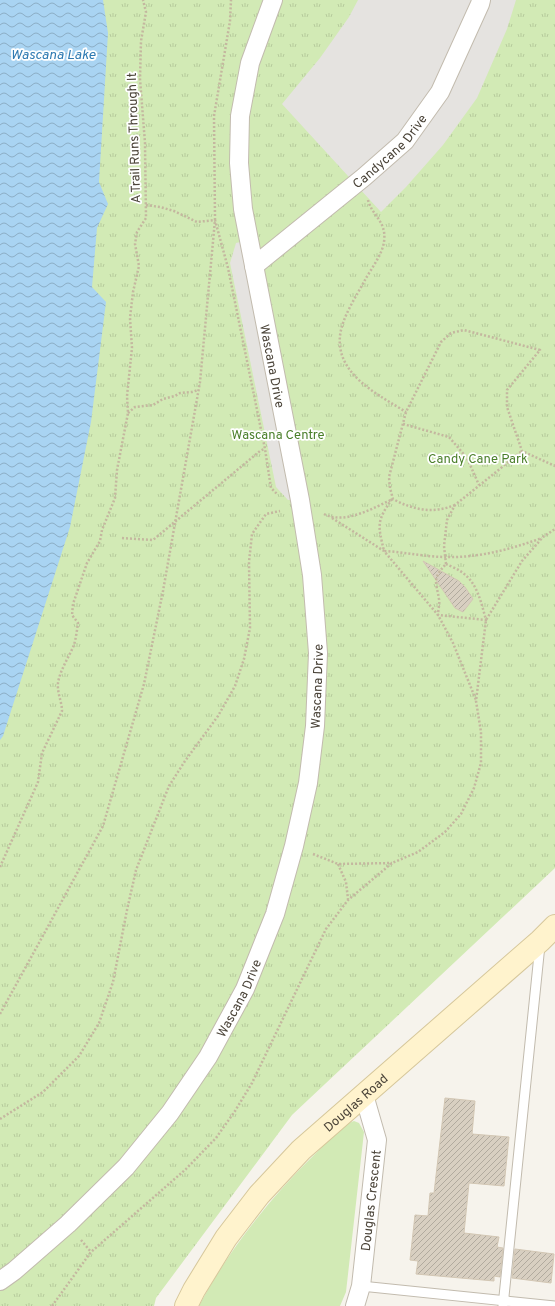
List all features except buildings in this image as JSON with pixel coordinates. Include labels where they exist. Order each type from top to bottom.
[{"type":"street","name":"Wascana Drive","points":[[0,1280],[14,1271],[68,1224],[126,1167],[174,1107],[208,1057],[245,989],[275,914],[294,846],[308,783],[315,726],[318,653],[312,575],[294,510],[254,266],[243,209],[239,163],[240,116],[250,63],[273,0]]},
{"type":"street","name":"Candycane Drive","points":[[254,266],[364,178],[405,141],[440,92],[481,0]]},
{"type":"street","name":"Douglas Road","points":[[186,1306],[194,1290],[226,1238],[259,1195],[301,1150],[540,941],[555,926]]},
{"type":"street","name":"Douglas Crescent","points":[[356,1306],[361,1286],[377,1140],[364,1095]]},
{"type":"lane","points":[[504,1303],[540,941]]},
{"type":"lane","points":[[361,1286],[504,1303],[555,1306]]},
{"type":"path","name":"A Trail Runs Through It","points":[[0,867],[38,782],[42,753],[62,711],[58,682],[74,643],[78,623],[72,615],[73,604],[87,563],[100,542],[102,530],[115,498],[117,470],[128,413],[127,396],[132,348],[130,318],[133,292],[139,266],[135,244],[137,232],[146,218],[145,143],[140,79],[141,41],[146,12],[143,0]]},
{"type":"path","points":[[0,1014],[103,826],[144,684],[176,520],[199,389],[215,220],[214,116],[230,21],[231,0]]},
{"type":"path","points":[[364,178],[370,206],[380,220],[384,233],[384,243],[378,257],[346,315],[340,336],[342,352],[346,364],[354,377],[372,391],[406,412]]},
{"type":"path","points":[[146,205],[174,211],[197,222],[215,220]]},
{"type":"path","points":[[215,220],[228,268],[271,488],[294,510]]},
{"type":"path","points":[[522,452],[455,505],[434,511],[405,505],[393,499],[389,477],[406,412],[441,342],[451,332],[464,330],[540,350],[507,390],[507,407],[522,452],[555,466]]},
{"type":"path","points":[[128,413],[135,407],[153,405],[163,399],[180,393],[192,392],[199,389]]},
{"type":"path","points":[[403,424],[449,437],[467,458],[479,486]]},
{"type":"path","points":[[122,538],[153,540],[264,449]]},
{"type":"path","points":[[331,517],[362,514],[393,499]]},
{"type":"path","points":[[384,551],[378,527],[383,512],[393,499]]},
{"type":"path","points":[[455,505],[447,520],[444,558],[446,564],[461,571],[472,582],[480,598],[486,620],[476,701]]},
{"type":"path","points":[[0,1119],[43,1092],[79,1056],[99,1023],[113,982],[136,870],[169,786],[185,761],[218,716],[235,686],[244,659],[250,628],[249,562],[252,534],[266,514],[294,510],[318,511],[331,517],[384,551],[438,615],[453,644],[476,701],[481,732],[481,763],[474,788],[462,814],[445,832],[418,852],[392,863],[348,900],[326,929],[252,1083],[216,1138],[186,1169],[91,1252],[52,1306]]},
{"type":"path","points":[[384,551],[444,558],[472,557],[518,547],[542,537],[555,529]]},
{"type":"path","points":[[486,620],[522,561],[542,537]]},
{"type":"path","points":[[438,615],[440,600],[435,584],[438,572],[446,564]]},
{"type":"path","points":[[438,615],[486,620]]},
{"type":"path","points":[[294,846],[338,864],[392,863]]},
{"type":"path","points":[[338,864],[346,882],[348,900]]},
{"type":"green space","name":"Wascana Centre","points":[[0,0],[555,0],[555,868],[292,1115],[156,1298],[154,1306],[0,1306]]},
{"type":"green space","points":[[354,1121],[359,1123],[364,1132],[346,1292],[340,1306],[199,1306],[237,1244],[267,1205],[334,1134],[343,1126]]},
{"type":"shaded area","points":[[358,0],[516,0],[507,29],[477,98],[443,145],[406,187],[381,212],[282,104],[320,58],[349,17]]},
{"type":"shaded area","points":[[249,240],[300,500],[288,500],[276,487],[230,263],[236,243]]},
{"type":"water","name":"Wascana Lake","points":[[0,0],[103,0],[108,33],[99,182],[108,204],[97,228],[92,287],[106,302],[91,422],[70,527],[3,736],[0,740]]},
{"type":"park label","name":"Candy Cane Park","points":[[478,458]]}]
